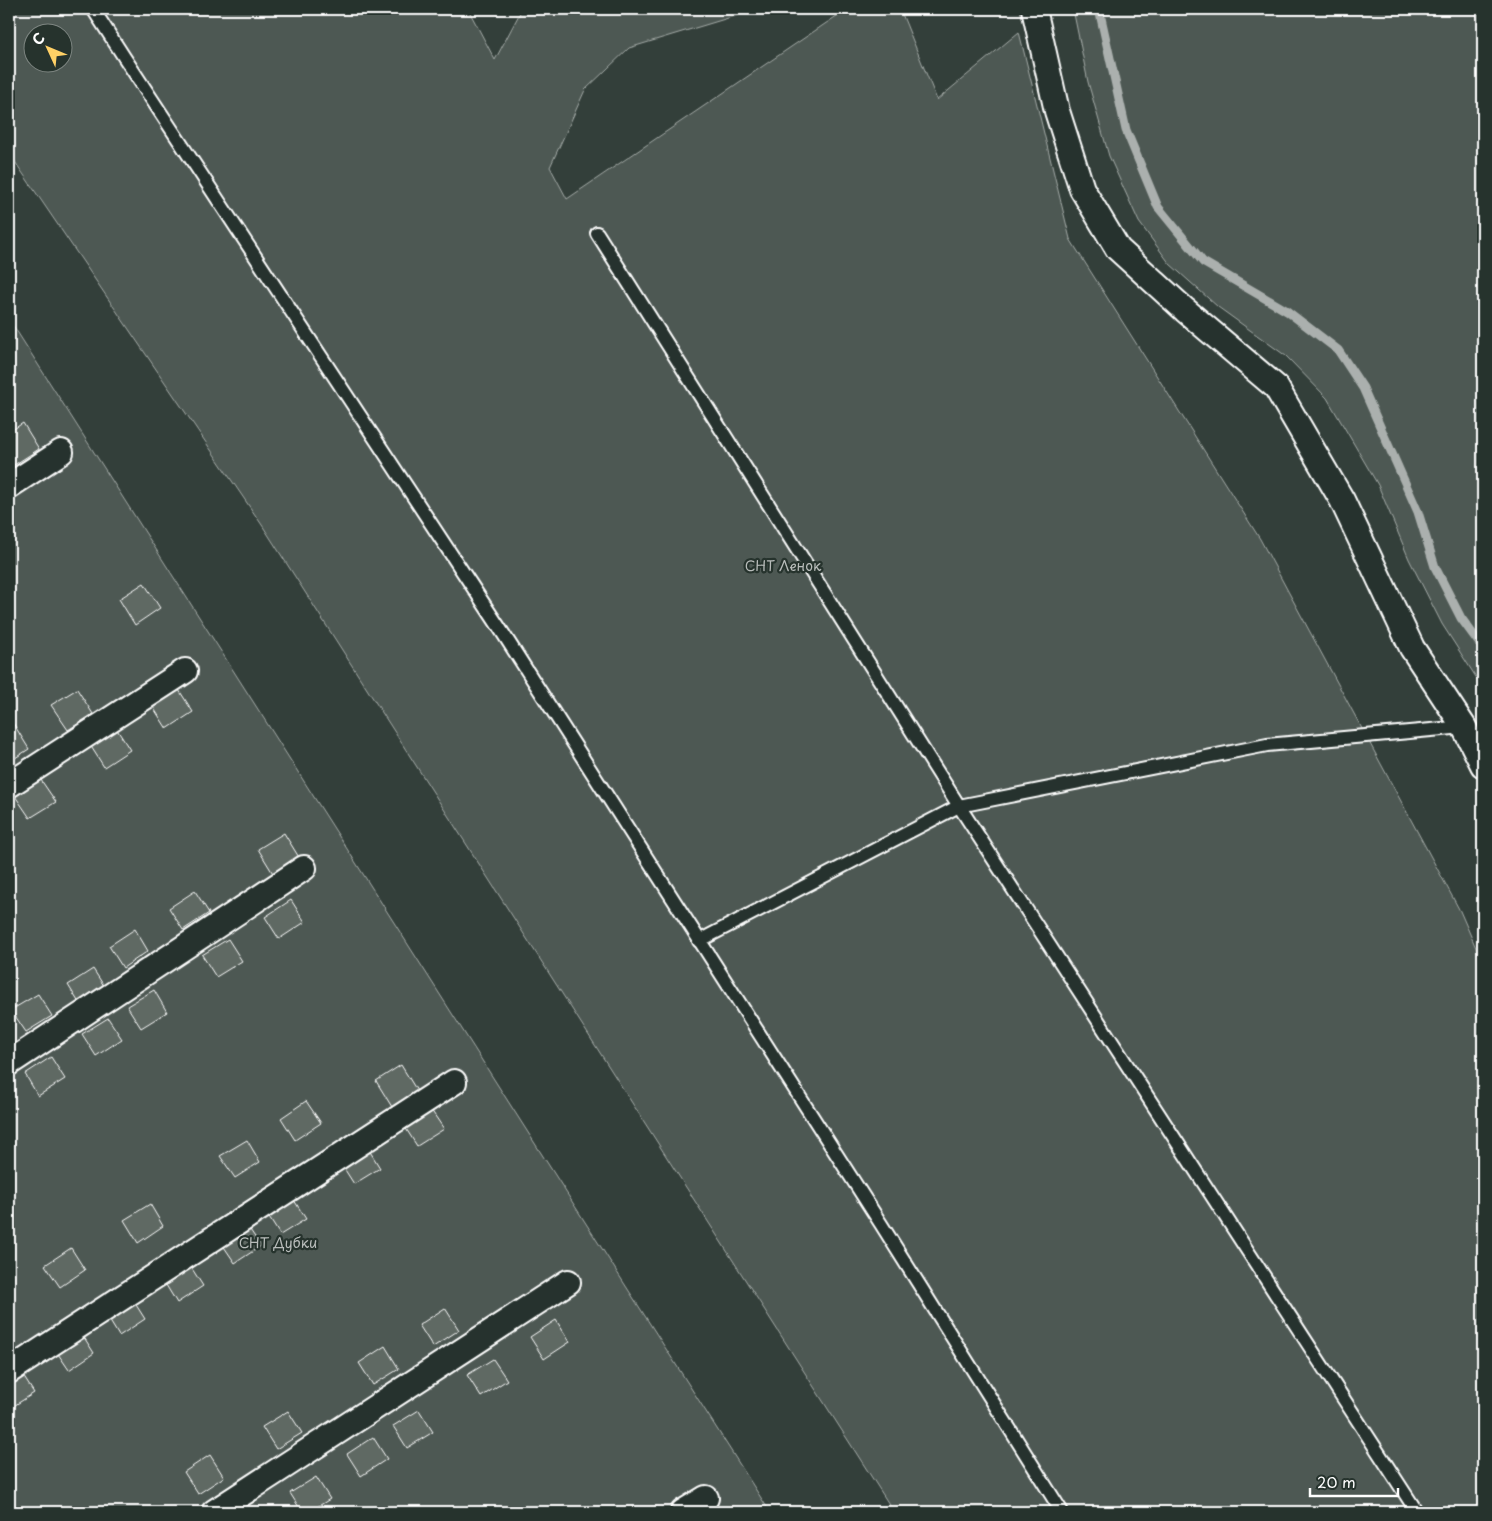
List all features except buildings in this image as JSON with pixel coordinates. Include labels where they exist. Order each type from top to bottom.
[{"type":"street","points":[[1034,9],[1057,112],[1082,189],[1092,206],[1118,249],[1185,310],[1276,387],[1342,500],[1412,648],[1464,727],[1483,764]]},
{"type":"street","points":[[9,486],[61,452]]},
{"type":"street","points":[[9,785],[185,671]]},
{"type":"street","points":[[9,1063],[304,868]]},
{"type":"street","points":[[9,1371],[454,1082]]},
{"type":"street","points":[[214,1512],[568,1282]]},
{"type":"street","points":[[683,1512],[706,1498]]},
{"type":"lane","points":[[94,9],[145,90],[499,628],[886,1232],[1062,1512]]},
{"type":"lane","points":[[597,233],[959,806],[1417,1512]]},
{"type":"lane","points":[[699,940],[959,806],[1268,745],[1464,727]]},
{"type":"green space","name":"СНТ Ленок","points":[[9,9],[468,9],[495,60],[522,9],[758,9],[629,48],[585,90],[550,167],[567,199],[847,9],[900,9],[937,100],[1019,32],[1070,239],[1260,539],[1460,911],[1483,964],[1483,1512],[894,1512],[262,525],[9,153]]},
{"type":"green space","points":[[1073,9],[1483,9],[1483,688],[1442,624],[1409,559],[1378,485],[1327,398],[1286,356],[1218,307],[1170,264],[1139,222],[1109,156],[1088,82]]},
{"type":"green space","name":"СНТ Дубки","points":[[9,319],[770,1512],[9,1512]]},
{"type":"waterway","points":[[1099,9],[1126,130],[1158,207],[1203,262],[1287,311],[1338,350],[1363,388],[1418,512],[1435,567],[1461,618],[1483,648]]}]
